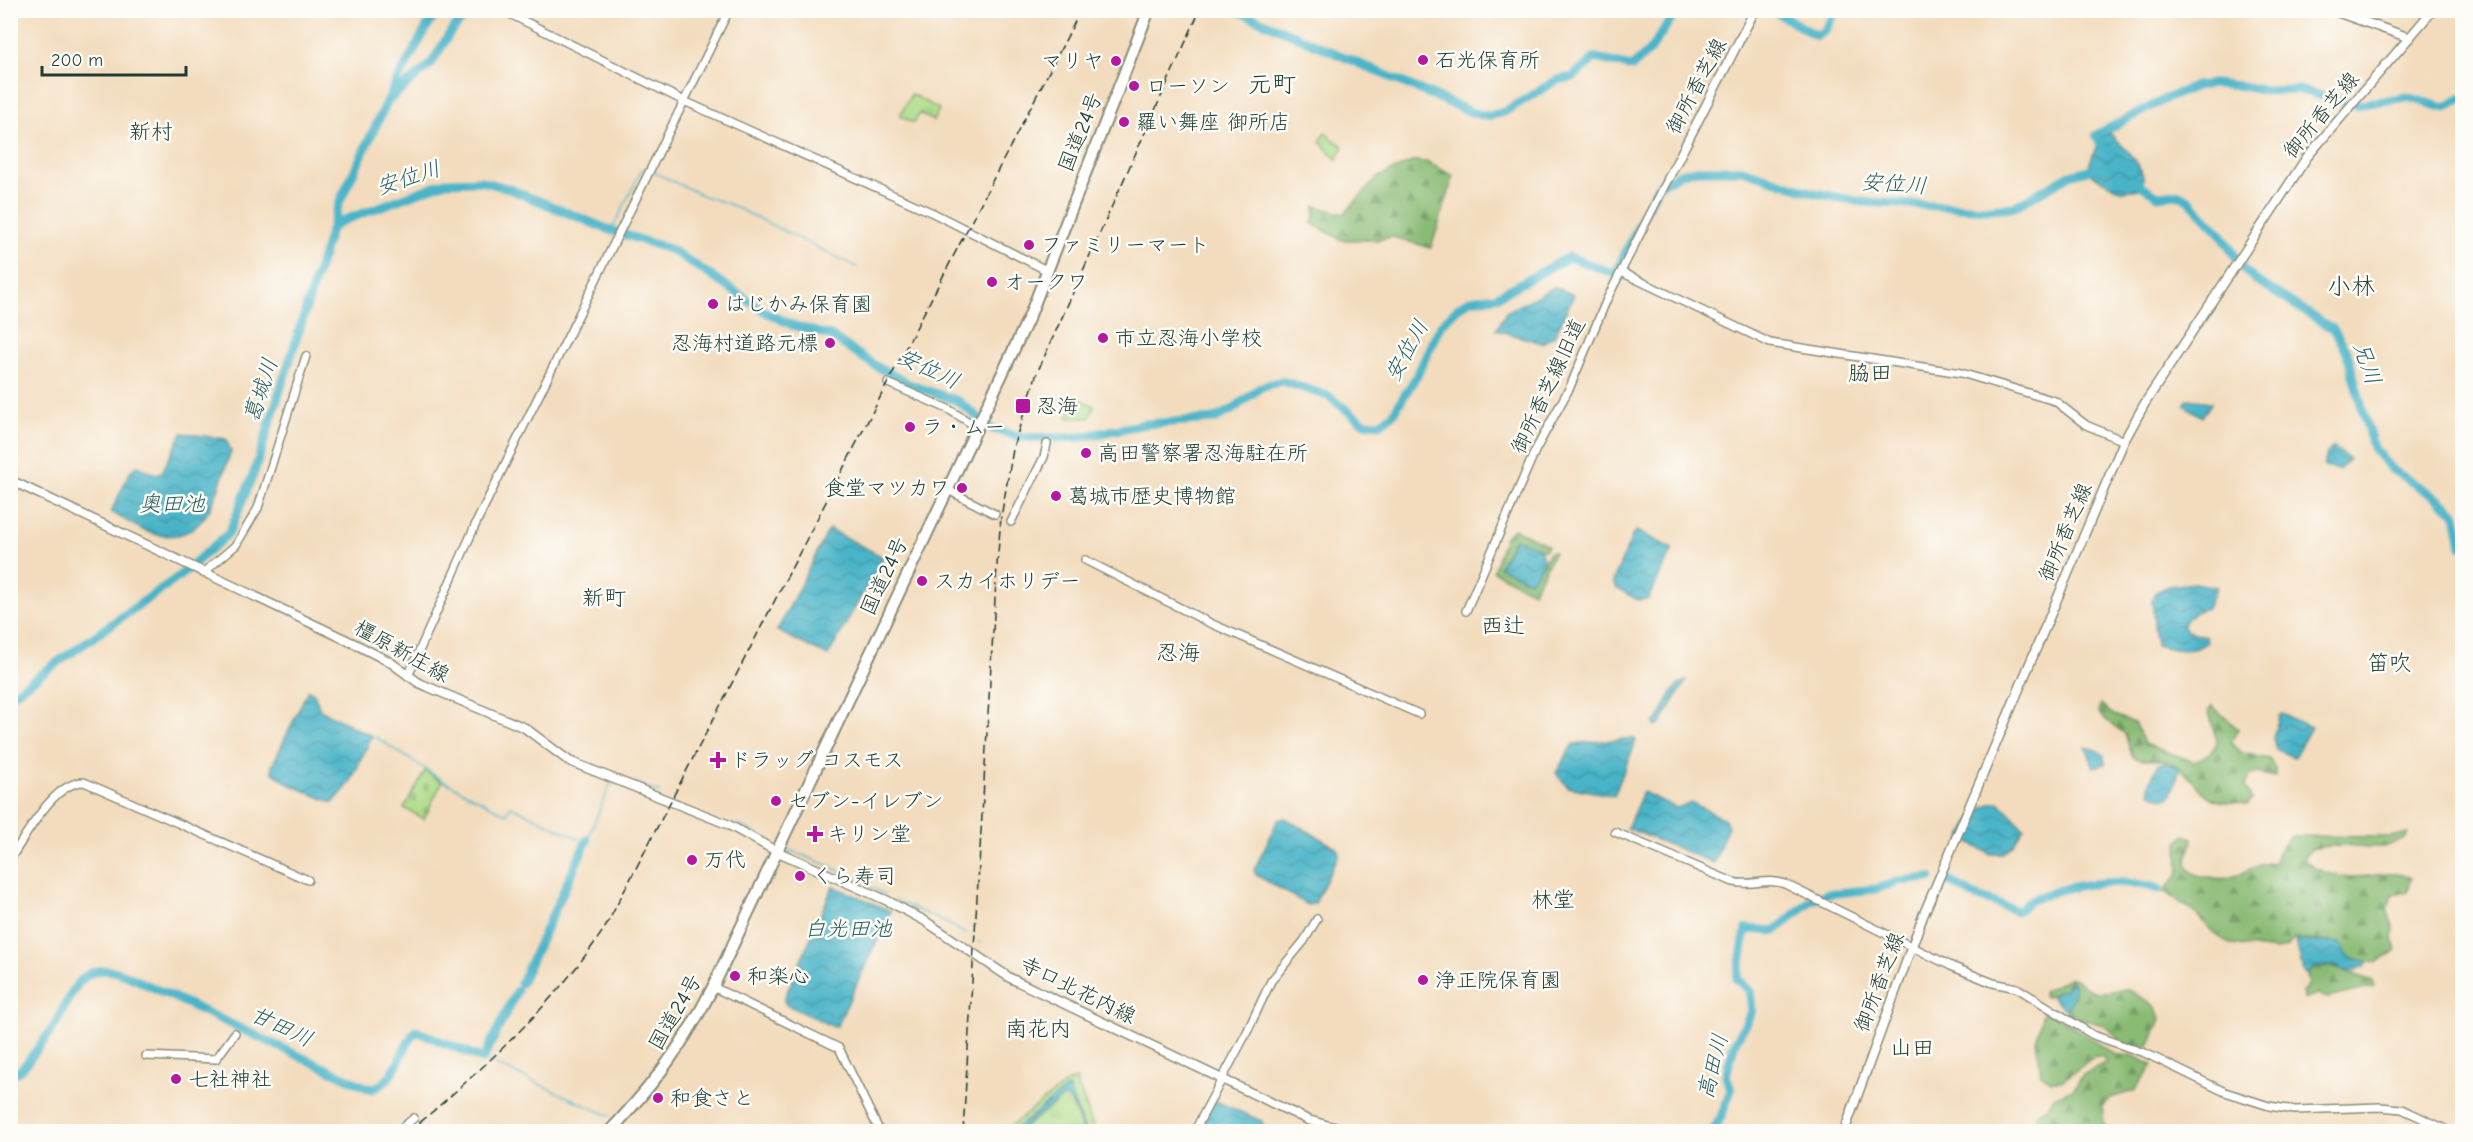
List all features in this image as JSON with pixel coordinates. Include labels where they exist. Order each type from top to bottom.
[{"type":"highway","name":"国道24号","points":[[609,1131],[651,1088],[673,1057],[713,987],[1048,271],[1149,10]]},
{"type":"main road","name":"御所香芝線","points":[[1668,179],[1755,10]]},
{"type":"main road","points":[[2331,10],[2410,38]]},
{"type":"main road","name":"御所香芝線","points":[[1844,1131],[1911,946],[2124,441],[2145,403],[2307,157],[2433,10]]},
{"type":"main road","name":"橿原新庄線","points":[[10,480],[384,659],[408,676],[458,702],[525,728],[569,761],[727,824],[776,851]]},
{"type":"main road","name":"寺口北花内線","points":[[776,851],[909,912],[1010,978],[1317,1124],[1376,1131]]},
{"type":"street","points":[[502,10],[684,101],[933,213],[1048,271]]},
{"type":"street","points":[[408,676],[476,524],[729,10]]},
{"type":"street","name":"御所香芝線旧道","points":[[1466,611],[1535,451],[1576,374],[1595,327],[1668,179]]},
{"type":"street","points":[[1622,272],[1770,343],[1961,373],[2055,401],[2086,425],[2124,441]]},
{"type":"street","points":[[201,572],[236,545],[258,508],[306,356]]},
{"type":"street","points":[[888,383],[979,422]]},
{"type":"street","points":[[1011,522],[1044,457],[1047,444]]},
{"type":"street","points":[[946,489],[995,514]]},
{"type":"street","points":[[1085,560],[1220,628],[1419,714]]},
{"type":"street","points":[[10,859],[56,794],[71,783],[84,782],[308,880]]},
{"type":"street","points":[[1615,832],[1732,882],[1748,884],[1772,880],[1816,898],[1987,981],[2017,988],[2093,1035],[2147,1054],[2225,1092],[2269,1106],[2295,1110],[2380,1107],[2402,1109],[2434,1122],[2443,1128],[2439,1131]]},
{"type":"street","points":[[1194,1131],[1239,1048],[1271,981],[1304,941],[1317,919]]},
{"type":"street","points":[[713,987],[839,1048],[880,1131]]},
{"type":"street","points":[[146,1056],[216,1059],[235,1033]]},
{"type":"street","points":[[397,1131],[414,1118]]},
{"type":"green space","points":[[911,94],[939,109],[933,121],[920,113],[914,123],[900,116]]},
{"type":"green space","points":[[1325,132],[1342,145],[1343,148],[1337,160],[1320,142]]},
{"type":"green space","points":[[1414,161],[1426,162],[1454,176],[1431,248],[1393,237],[1377,240],[1342,240],[1311,223],[1315,216],[1315,206],[1344,214],[1378,177]]},
{"type":"green space","points":[[1075,396],[1094,406],[1090,418],[1067,418]]},
{"type":"green space","points":[[1514,529],[1548,545],[1545,550],[1513,540],[1499,566],[1529,581],[1550,552],[1554,552],[1533,592],[1493,571],[1505,537]]},
{"type":"green space","points":[[2101,704],[2112,714],[2136,724],[2144,744],[2195,762],[2211,752],[2217,743],[2209,711],[2212,706],[2238,729],[2231,742],[2242,753],[2269,759],[2275,768],[2275,777],[2257,773],[2250,776],[2245,786],[2252,800],[2247,805],[2211,798],[2179,767],[2161,760],[2141,760],[2133,757],[2125,734],[2102,717],[2098,711]]},
{"type":"green space","points":[[425,771],[442,782],[424,819],[404,808]]},
{"type":"green space","points":[[2408,833],[2405,839],[2383,847],[2329,846],[2311,849],[2304,857],[2307,862],[2319,870],[2334,875],[2355,877],[2397,874],[2411,878],[2408,892],[2393,895],[2387,909],[2394,929],[2393,940],[2396,951],[2376,963],[2349,958],[2341,943],[2294,939],[2287,947],[2276,950],[2230,944],[2214,933],[2193,911],[2163,891],[2179,874],[2178,842],[2185,835],[2193,838],[2187,859],[2189,869],[2200,876],[2223,878],[2234,877],[2260,865],[2275,862],[2278,852],[2291,836],[2390,837]]},
{"type":"green space","points":[[2316,966],[2333,968],[2373,981],[2375,987],[2328,998],[2319,995],[2304,999],[2302,993],[2309,984],[2307,975]]},
{"type":"green space","points":[[2070,978],[2076,979],[2094,991],[2128,989],[2155,1006],[2161,1019],[2149,1046],[2146,1048],[2126,1045],[2104,1025],[2070,1016],[2066,1010],[2074,996],[2069,983],[2064,991],[2044,997],[2042,992]]},
{"type":"green space","points":[[2043,1012],[2062,1020],[2116,1055],[2131,1055],[2153,1065],[2134,1091],[2110,1098],[2102,1106],[2104,1125],[2116,1131],[2032,1131],[2038,1112],[2047,1107],[2055,1096],[2073,1089],[2083,1075],[2106,1062],[2103,1057],[2095,1056],[2062,1081],[2051,1081],[2042,1075],[2036,1041]]},
{"type":"green space","points":[[1076,1079],[1095,1131],[1008,1132],[1008,1128],[1068,1082]]},
{"type":"green space","points":[[1065,1096],[1071,1102],[1083,1131],[1018,1132]]},
{"type":"water","points":[[2110,133],[2139,166],[2143,182],[2141,189],[2123,191],[2090,174],[2089,165],[2099,139]]},
{"type":"water","points":[[1554,287],[1574,295],[1554,336],[1542,343],[1496,330],[1506,312]]},
{"type":"water","points":[[2188,399],[2212,402],[2202,417],[2184,405]]},
{"type":"water","name":"奥田池","points":[[182,433],[226,439],[231,451],[215,498],[199,524],[187,532],[172,536],[153,534],[111,512],[131,470],[138,466],[156,474],[162,472]]},
{"type":"water","points":[[2333,447],[2349,459],[2339,470],[2324,467],[2327,453]]},
{"type":"water","points":[[829,529],[883,557],[828,656],[777,631]]},
{"type":"water","points":[[1637,531],[1673,549],[1648,599],[1638,600],[1616,588],[1613,581],[1633,534]]},
{"type":"water","points":[[1515,539],[1539,548],[1541,553],[1542,566],[1529,581],[1499,567]]},
{"type":"water","points":[[2195,583],[2217,587],[2207,608],[2193,613],[2182,625],[2187,631],[2205,636],[2207,642],[2189,650],[2156,645],[2152,601],[2156,592],[2168,586]]},
{"type":"water","points":[[1686,681],[1661,723],[1655,726],[1654,723],[1672,693]]},
{"type":"water","points":[[308,690],[314,693],[320,710],[372,736],[350,783],[333,803],[289,784],[272,772],[272,766]]},
{"type":"water","points":[[2282,714],[2311,727],[2294,757],[2276,750],[2273,738],[2279,716]]},
{"type":"water","points":[[1634,738],[1636,741],[1614,796],[1568,787],[1556,773],[1573,744]]},
{"type":"water","points":[[2086,747],[2104,755],[2105,764],[2094,767]]},
{"type":"water","points":[[2165,763],[2180,768],[2171,796],[2163,799],[2150,793],[2149,785],[2158,764]]},
{"type":"water","points":[[1643,792],[1676,808],[1692,803],[1725,819],[1728,826],[1714,863],[1627,828]]},
{"type":"water","points":[[1999,802],[2024,828],[2013,845],[2001,854],[1990,854],[1961,839],[1975,814],[1985,806]]},
{"type":"water","points":[[1285,818],[1337,848],[1339,854],[1315,903],[1308,905],[1256,875],[1254,870],[1278,820]]},
{"type":"water","name":"白光田池","points":[[833,886],[891,911],[837,1026],[834,1027],[785,1004],[784,999]]},
{"type":"water","points":[[2296,941],[2341,943],[2349,958],[2367,961],[2366,965],[2350,972],[2333,966],[2316,966],[2307,975],[2303,972]]},
{"type":"water","points":[[2073,982],[2074,996],[2066,1010],[2051,996],[2058,991],[2064,991],[2069,983]]},
{"type":"water","points":[[1068,1087],[1085,1131],[1083,1131],[1072,1102],[1065,1096],[1018,1131],[1013,1131]]},
{"type":"water","points":[[1213,1100],[1262,1121],[1264,1131],[1197,1132]]},
{"type":"waterway","name":"葛城川","points":[[10,696],[177,578],[229,533],[255,470],[340,201],[397,81],[428,25],[439,10]]},
{"type":"waterway","points":[[390,99],[431,64],[451,31],[472,10]]},
{"type":"waterway","points":[[1236,10],[1473,113],[1489,116],[1504,112],[1557,80],[1573,77],[1595,58],[1632,67],[1651,49],[1677,10]]},
{"type":"waterway","points":[[1698,10],[1714,10]]},
{"type":"waterway","points":[[1772,10],[1817,36],[1825,30],[1836,10]]},
{"type":"waterway","name":"安位川","points":[[2103,150],[2096,135],[2163,100],[2196,86],[2212,84],[2243,86],[2265,91],[2300,90],[2356,105],[2407,97],[2445,108],[2462,98]]},
{"type":"waterway","name":"安位川","points":[[333,227],[342,221],[446,182],[481,181],[507,188],[607,229],[672,250],[764,311],[792,325],[831,336],[874,365],[911,385],[958,401],[992,429],[1020,437],[1059,438],[1081,437],[1145,424],[1214,419],[1232,410],[1261,387],[1282,381],[1328,396],[1364,423],[1380,424],[1393,414],[1417,375],[1441,325],[1457,309],[1470,300],[1496,297],[1569,257],[1615,274],[1658,186],[1682,173],[1696,170],[1742,170],[1814,193],[1863,202],[1989,209],[2014,207],[2070,175],[2099,167]]},
{"type":"waterway","points":[[612,230],[642,169],[647,170]]},
{"type":"waterway","points":[[651,171],[704,196],[729,204],[857,267]]},
{"type":"waterway","name":"兄川","points":[[2132,180],[2158,196],[2177,194],[2189,200],[2221,234],[2244,270],[2255,280],[2333,329],[2346,349],[2373,448],[2391,469],[2440,500],[2456,514],[2462,546]]},
{"type":"waterway","points":[[370,737],[377,738],[442,780],[506,814],[511,806],[580,839]]},
{"type":"waterway","points":[[634,782],[660,793]]},
{"type":"waterway","points":[[587,840],[610,785],[614,783]]},
{"type":"waterway","points":[[736,824],[771,841]]},
{"type":"waterway","name":"甘田川","points":[[521,983],[587,840]]},
{"type":"waterway","points":[[789,850],[830,866],[885,895]]},
{"type":"waterway","name":"高田川","points":[[1712,1132],[1721,1117],[1731,1090],[1726,1076],[1734,1045],[1752,1011],[1750,991],[1737,979],[1746,929],[1775,931],[1809,902],[1826,894],[1876,889],[1899,881],[1931,878]]},
{"type":"waterway","name":"高田川","points":[[1947,880],[1973,895],[2017,911],[2031,900],[2078,886],[2128,883],[2159,889]]},
{"type":"waterway","points":[[895,900],[947,923],[967,935]]},
{"type":"waterway","name":"甘田川","points":[[10,1074],[22,1068],[44,1040],[75,988],[90,973],[100,970],[128,976],[370,1089],[379,1086],[392,1073],[416,1031],[483,1059],[517,991]]},
{"type":"waterway","points":[[483,1059],[610,1116]]},
{"type":"railway","points":[[409,1132],[463,1085],[540,1010],[563,984],[606,926],[1081,10]]},
{"type":"railway","points":[[963,1132],[997,565],[1001,517],[1014,444],[1037,373],[1200,10]]},
{"type":"place","name":"石光保育所","points":[[1423,60]]},
{"type":"place","name":"マリヤ","points":[[1116,61]]},
{"type":"place","name":"ローソン","points":[[1134,86]]},
{"type":"place","name":"羅い舞座 御所店","points":[[1124,122]]},
{"type":"place","name":"ファミリーマート","points":[[1029,245]]},
{"type":"place","name":"オークワ","points":[[992,282]]},
{"type":"place","name":"はじかみ保育園","points":[[713,304]]},
{"type":"place","name":"市立忍海小学校","points":[[1103,338]]},
{"type":"place","name":"忍海村道路元標","points":[[830,343]]},
{"type":"place","name":"忍海","points":[[1023,406]]},
{"type":"place","name":"ラ・ムー","points":[[910,427]]},
{"type":"place","name":"高田警察署忍海駐在所","points":[[1086,453]]},
{"type":"place","name":"食堂マツカワ","points":[[962,488]]},
{"type":"place","name":"葛城市歴史博物館","points":[[1056,496]]},
{"type":"place","name":"スカイホリデー","points":[[922,581]]},
{"type":"place","name":"ドラッグ コスモス","points":[[718,760]]},
{"type":"place","name":"セブン-イレブン","points":[[776,801]]},
{"type":"place","name":"キリン堂","points":[[815,834]]},
{"type":"place","name":"万代","points":[[692,860]]},
{"type":"place","name":"くら寿司","points":[[800,876]]},
{"type":"place","name":"和楽心","points":[[735,976]]},
{"type":"place","name":"浄正院保育園","points":[[1423,980]]},
{"type":"place","name":"七社神社","points":[[176,1079]]},
{"type":"place","name":"和食さと","points":[[658,1098]]},
{"type":"district","name":"元町","points":[[1272,84]]},
{"type":"district","name":"新村","points":[[151,131]]},
{"type":"district","name":"小林","points":[[2351,286]]},
{"type":"district","name":"脇田","points":[[1870,372]]},
{"type":"district","name":"新町","points":[[604,597]]},
{"type":"district","name":"西辻","points":[[1503,625]]},
{"type":"district","name":"忍海","points":[[1178,652]]},
{"type":"district","name":"笛吹","points":[[2389,662]]},
{"type":"district","name":"林堂","points":[[1553,899]]},
{"type":"district","name":"南花内","points":[[1038,1028]]},
{"type":"district","name":"山田","points":[[1912,1047]]}]
